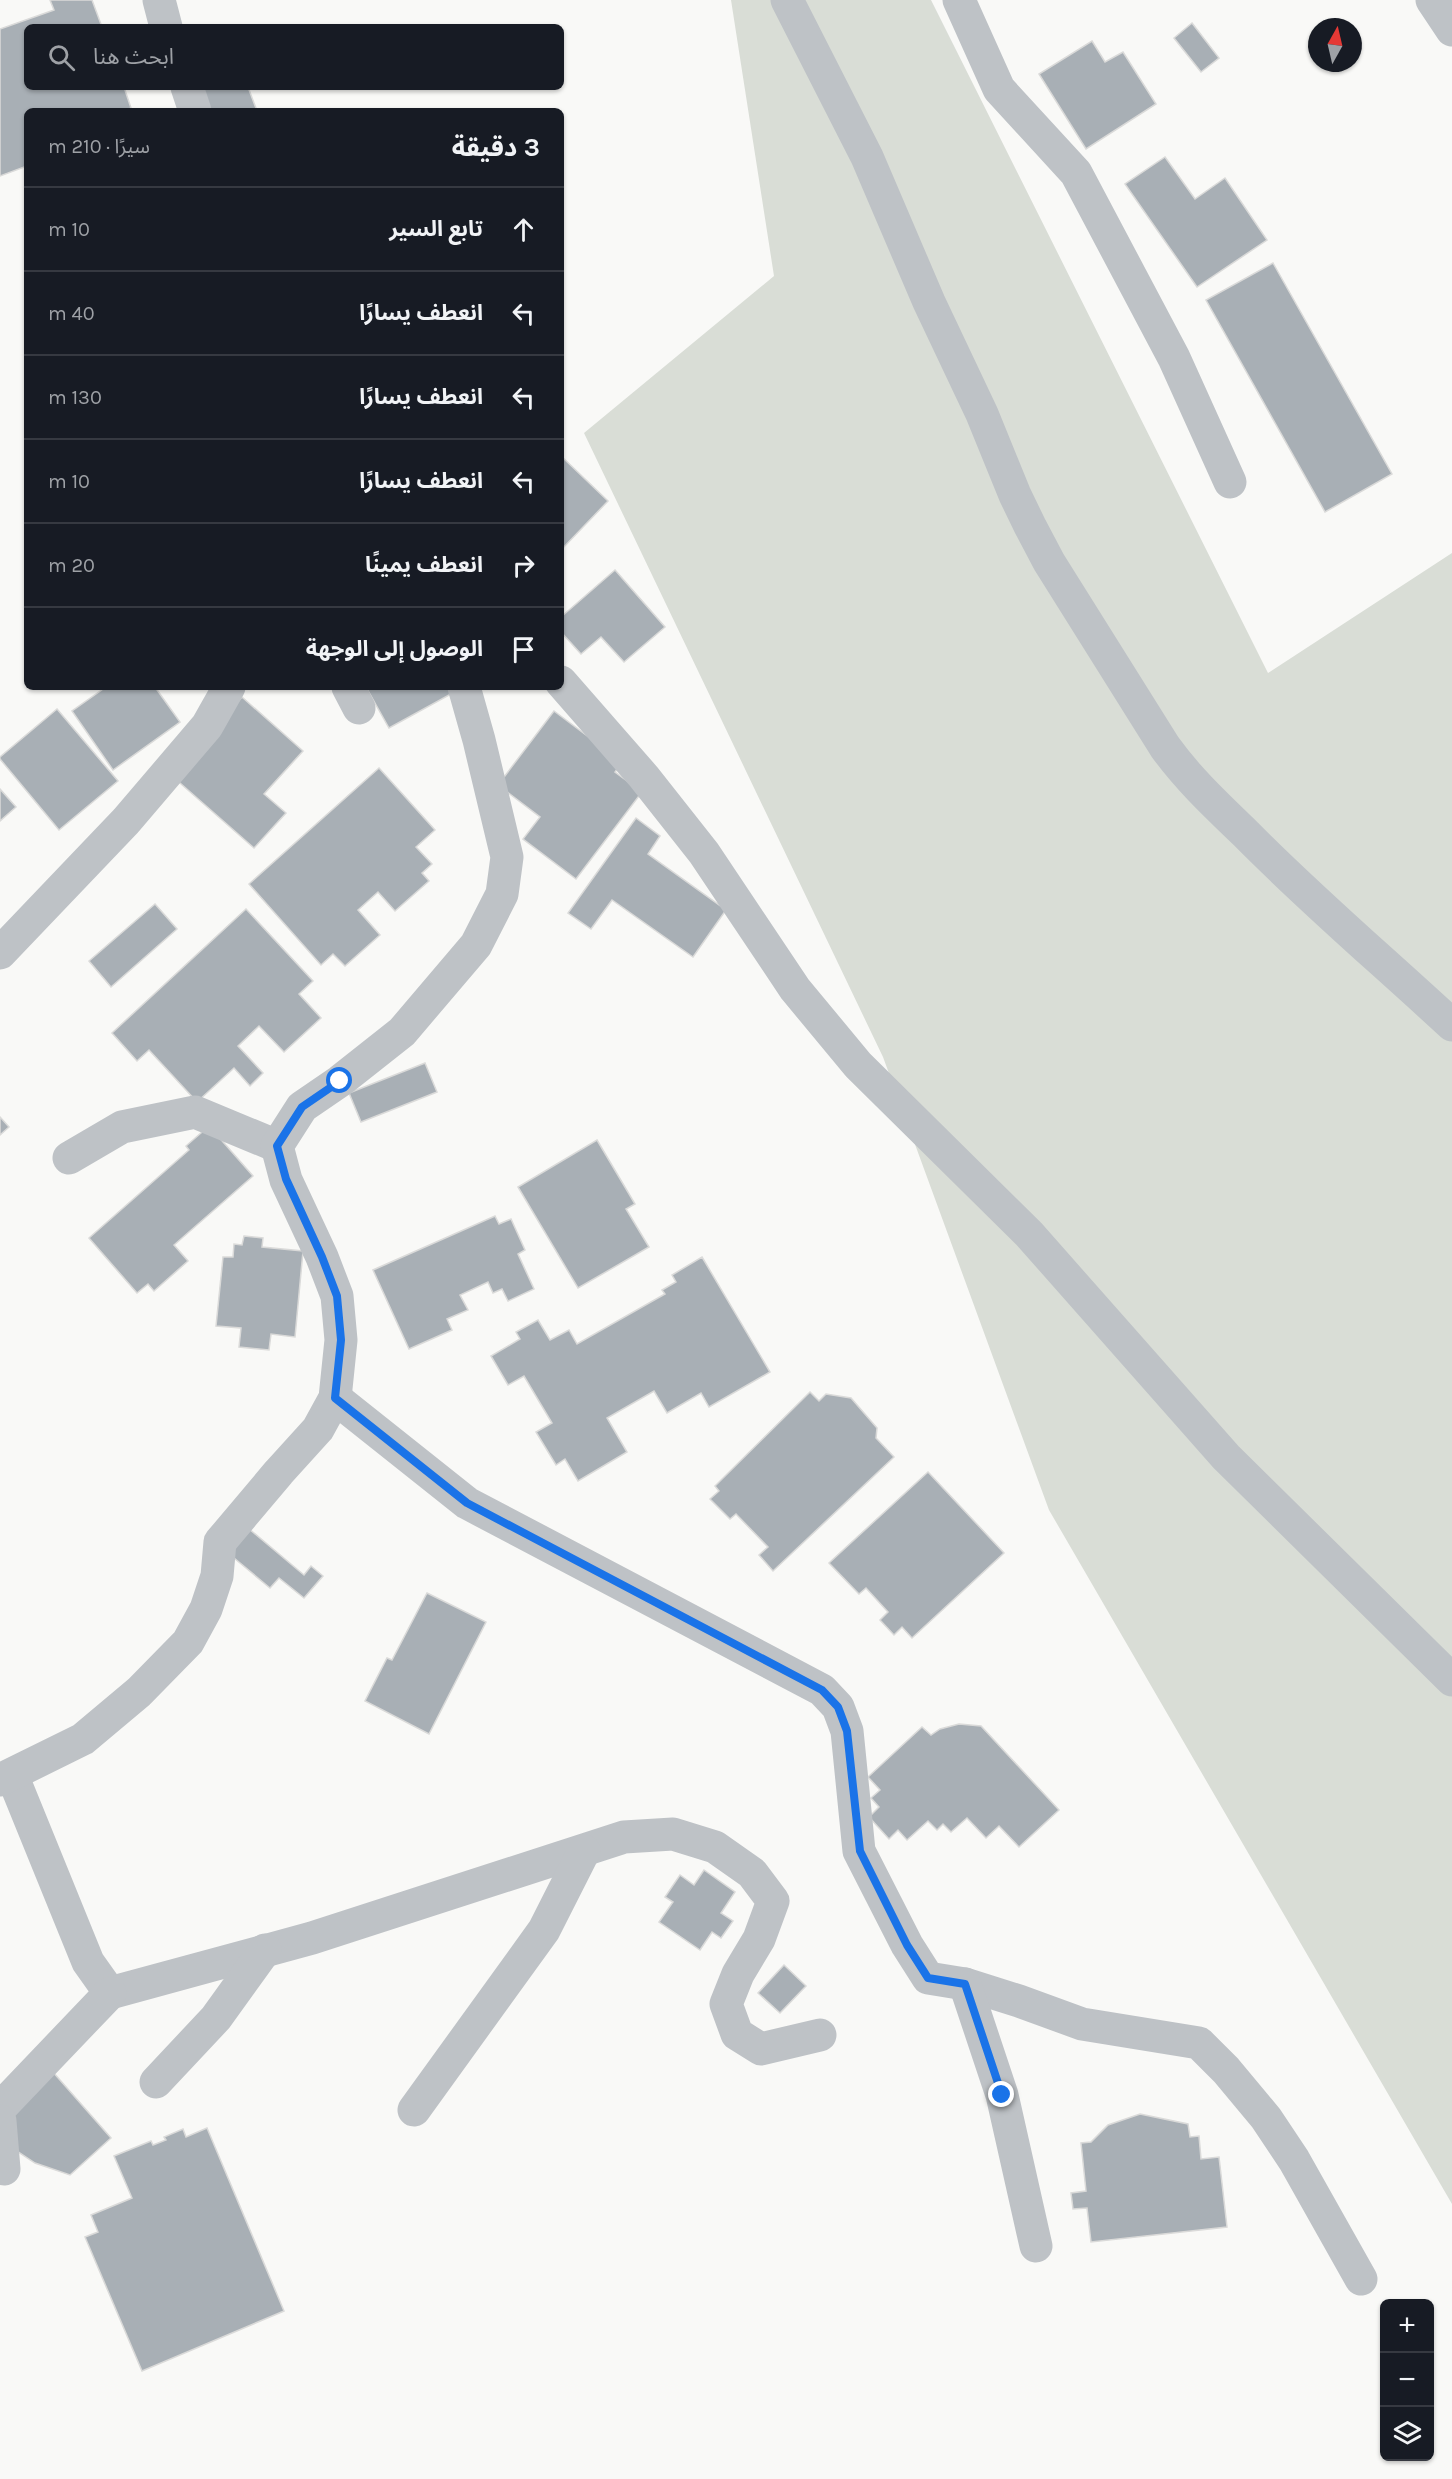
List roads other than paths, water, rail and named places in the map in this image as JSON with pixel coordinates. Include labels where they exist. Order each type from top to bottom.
[{"type":"street","points":[[159,0],[165,24]]},
{"type":"street","points":[[787,0],[867,157],[928,302],[982,414],[1025,516],[1049,562],[1165,747],[1183,772],[1264,853],[1452,1025]]},
{"type":"street","points":[[958,0],[999,89],[1076,173],[1174,358],[1230,482]]},
{"type":"street","points":[[1432,0],[1452,30]]},
{"type":"street","points":[[188,90],[194,108]]},
{"type":"street","points":[[564,685],[644,777],[704,852],[795,989],[858,1065],[1029,1234],[1226,1457],[1452,1680]]},
{"type":"street","points":[[0,953],[126,821],[207,726],[227,690]]},
{"type":"street","points":[[110,1993],[88,1962],[6,1777],[83,1739],[139,1692],[188,1642],[206,1609],[217,1576],[220,1542],[318,1429],[335,1398],[341,1340],[337,1296],[322,1257],[286,1179],[277,1146],[302,1107],[340,1081],[402,1032],[476,945],[502,894],[507,857],[465,690]]},
{"type":"street","points":[[69,1158],[122,1127],[195,1112],[277,1146]]},
{"type":"street","points":[[335,1398],[467,1503],[822,1690],[838,1707],[847,1731],[860,1851],[907,1945],[928,1978],[965,1984],[1082,2024],[1199,2043],[1226,2070],[1266,2118],[1294,2160],[1360,2279]]},
{"type":"street","points":[[0,2108],[110,1993],[312,1938],[624,1837],[673,1834],[715,1848],[752,1874],[773,1901],[759,1939],[738,1974],[726,2004],[736,2034],[761,2049],[820,2035]]},
{"type":"street","points":[[414,2110],[544,1930],[584,1851]]},
{"type":"street","points":[[156,2082],[216,2018],[265,1950]]},
{"type":"street","points":[[965,1984],[1002,2095],[1036,2246]]},
{"type":"street","points":[[0,2121],[4,2169]]}]
